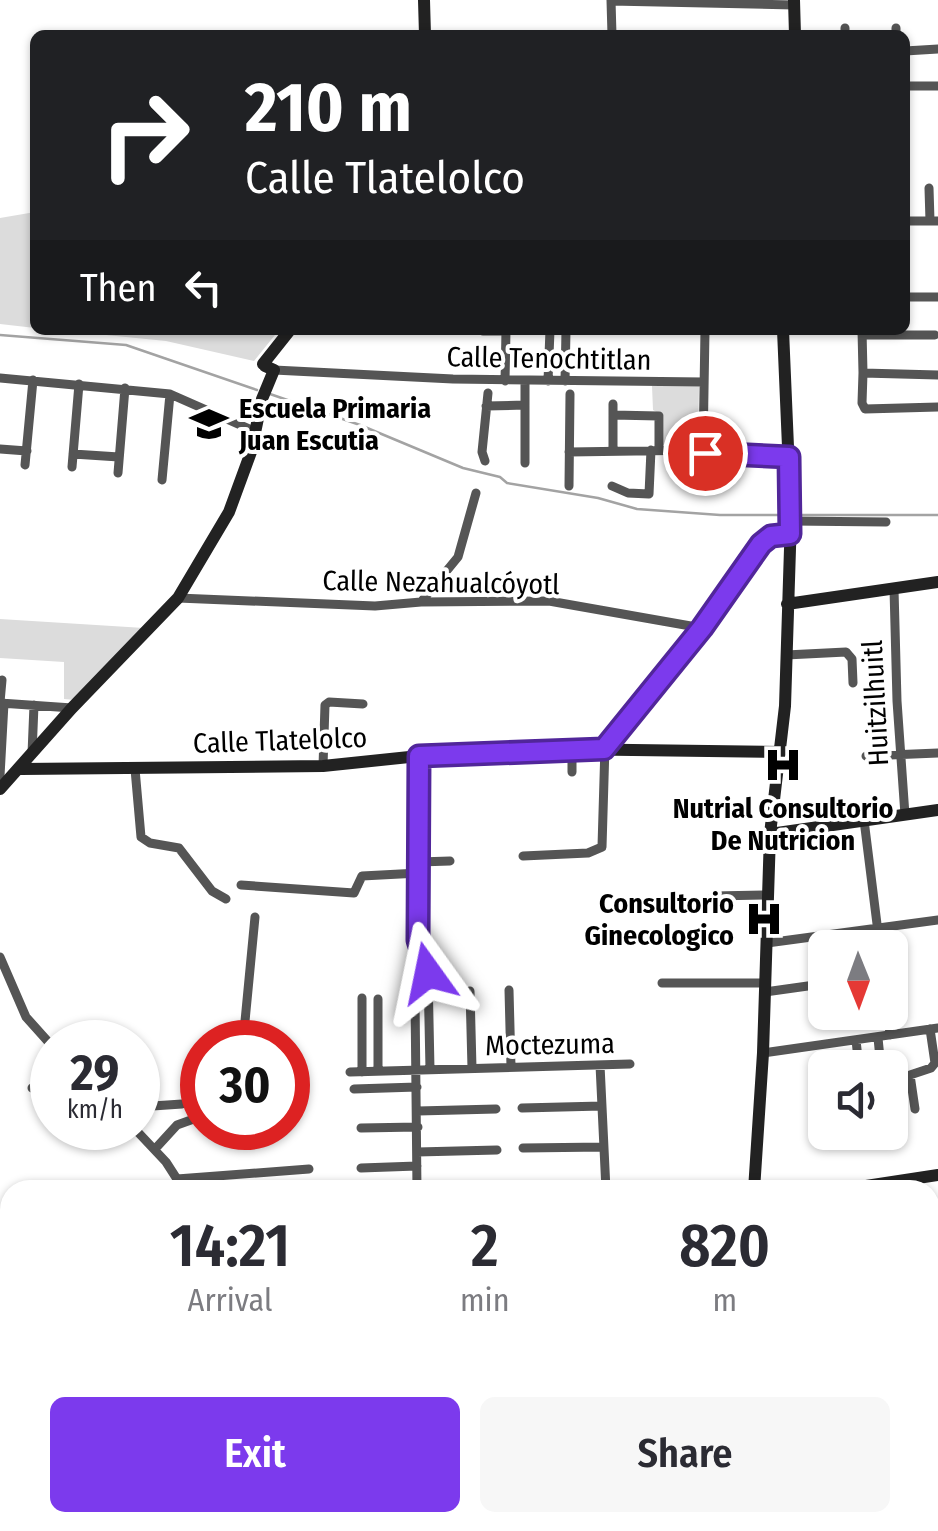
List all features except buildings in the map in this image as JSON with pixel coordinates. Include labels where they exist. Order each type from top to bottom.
[{"type":"main road","points":[[424,0],[425,30]]},
{"type":"main road","points":[[794,3],[794,30]]},
{"type":"main road","points":[[2,787],[178,598],[229,512],[256,432],[268,367],[287,335]]},
{"type":"main road","points":[[755,1180],[770,834],[781,752],[791,522],[783,335]]},
{"type":"main road","points":[[787,604],[938,582]]},
{"type":"main road","name":"Calle Tlatelolco","points":[[20,769],[323,766],[419,756],[572,749],[781,752]]},
{"type":"main road","points":[[770,834],[938,810]]},
{"type":"street","points":[[612,30],[611,1],[794,3]]},
{"type":"street","points":[[910,50],[938,49]]},
{"type":"street","points":[[910,86],[938,86]]},
{"type":"street","points":[[929,188],[934,221]]},
{"type":"street","points":[[910,297],[938,297]]},
{"type":"street","points":[[910,334],[935,335]]},
{"type":"street","points":[[505,381],[506,335]]},
{"type":"street","points":[[548,381],[550,335]]},
{"type":"street","points":[[565,381],[566,335]]},
{"type":"street","points":[[703,450],[705,335]]},
{"type":"street","points":[[862,335],[865,409],[938,407]]},
{"type":"street","name":"Calle Tenochtitlan","points":[[268,367],[505,381],[704,382]]},
{"type":"street","points":[[864,373],[938,375]]},
{"type":"street","points":[[0,378],[170,394],[256,432]]},
{"type":"street","points":[[25,465],[32,380]]},
{"type":"street","points":[[525,381],[525,463]]},
{"type":"street","points":[[72,467],[78,384]]},
{"type":"street","points":[[118,473],[125,388]]},
{"type":"street","points":[[485,462],[482,452],[488,393]]},
{"type":"street","points":[[162,480],[170,394]]},
{"type":"street","points":[[569,486],[570,394]]},
{"type":"street","points":[[486,406],[525,405]]},
{"type":"street","points":[[612,486],[628,494],[648,494],[659,416],[613,410],[613,450]]},
{"type":"street","points":[[0,449],[26,451]]},
{"type":"street","points":[[569,452],[703,450],[715,456],[789,457]]},
{"type":"street","points":[[73,454],[120,457]]},
{"type":"street","points":[[420,602],[458,557],[476,494]]},
{"type":"street","points":[[523,856],[588,853],[602,848],[604,749],[702,628],[761,544],[791,522],[886,522]]},
{"type":"street","name":"Huitzilhuitl","points":[[894,589],[905,815]]},
{"type":"street","name":"Calle Nezahualcóyotl","points":[[178,598],[384,606],[420,602],[548,602],[702,628]]},
{"type":"street","points":[[786,655],[846,652],[852,659],[853,683]]},
{"type":"street","points":[[2,680],[2,787]]},
{"type":"street","points":[[2,702],[72,708]]},
{"type":"street","points":[[323,766],[325,705],[363,704]]},
{"type":"street","points":[[32,757],[34,705]]},
{"type":"street","points":[[572,749],[572,772]]},
{"type":"street","points":[[866,756],[938,753]]},
{"type":"street","points":[[419,756],[418,940],[428,973],[430,1070]]},
{"type":"street","points":[[135,769],[140,837],[150,843],[179,848],[212,892],[226,900]]},
{"type":"street","points":[[864,820],[878,928]]},
{"type":"street","points":[[419,862],[450,861]]},
{"type":"street","points":[[241,885],[354,893],[362,876],[419,873]]},
{"type":"street","points":[[713,896],[768,894]]},
{"type":"street","points":[[244,1020],[255,917]]},
{"type":"street","points":[[767,943],[938,920]]},
{"type":"street","points":[[0,957],[30,1021]]},
{"type":"street","points":[[662,983],[808,985]]},
{"type":"street","points":[[509,990],[511,1067]]},
{"type":"street","points":[[470,991],[472,1068]]},
{"type":"street","points":[[416,996],[418,1180]]},
{"type":"street","points":[[362,998],[362,1072]]},
{"type":"street","points":[[378,999],[378,1071]]},
{"type":"street","points":[[763,1053],[934,1029],[934,1063],[931,1068],[910,1075],[914,1109]]},
{"type":"street","points":[[890,1030],[890,1036]]},
{"type":"street","points":[[878,1038],[880,1050]]},
{"type":"street","points":[[856,1040],[857,1050]]},
{"type":"street","name":"Moctezuma","points":[[350,1072],[630,1064]]},
{"type":"street","points":[[600,1065],[606,1180]]},
{"type":"street","points":[[354,1090],[417,1086]]},
{"type":"street","points":[[522,1108],[602,1106]]},
{"type":"street","points":[[418,1112],[496,1109]]},
{"type":"street","points":[[160,1144],[180,1124]]},
{"type":"street","points":[[361,1128],[418,1126]]},
{"type":"street","points":[[523,1148],[604,1147]]},
{"type":"street","points":[[156,1150],[177,1179],[309,1169]]},
{"type":"street","points":[[417,1152],[497,1150]]},
{"type":"street","points":[[361,1168],[417,1166]]},
{"type":"shaded area","points":[[30,213],[30,327],[0,324],[0,218]]},
{"type":"shaded area","points":[[106,335],[275,335],[254,361],[166,341]]},
{"type":"shaded area","points":[[652,386],[699,386],[698,444],[664,444],[664,416],[653,410]]},
{"type":"shaded area","points":[[0,619],[144,628],[75,700],[64,699],[64,662],[0,658]]},
{"type":"waterway","points":[[0,335],[126,345],[257,390]]},
{"type":"waterway","points":[[270,394],[360,425],[463,468],[500,477],[507,483],[598,498],[637,509],[787,515]]},
{"type":"waterway","points":[[795,515],[938,515]]},
{"type":"place","name":"Escuela Primaria Juan Escutia","points":[[209,424]]},
{"type":"place","name":"Nutrial Consultorio De Nutricion","points":[[783,765]]},
{"type":"place","name":"Consultorio Ginecologico","points":[[764,919]]},
{"type":"route","points":[[428,973],[418,940],[419,756],[604,749],[702,628],[766,538],[790,534],[789,457],[705,453]]}]
